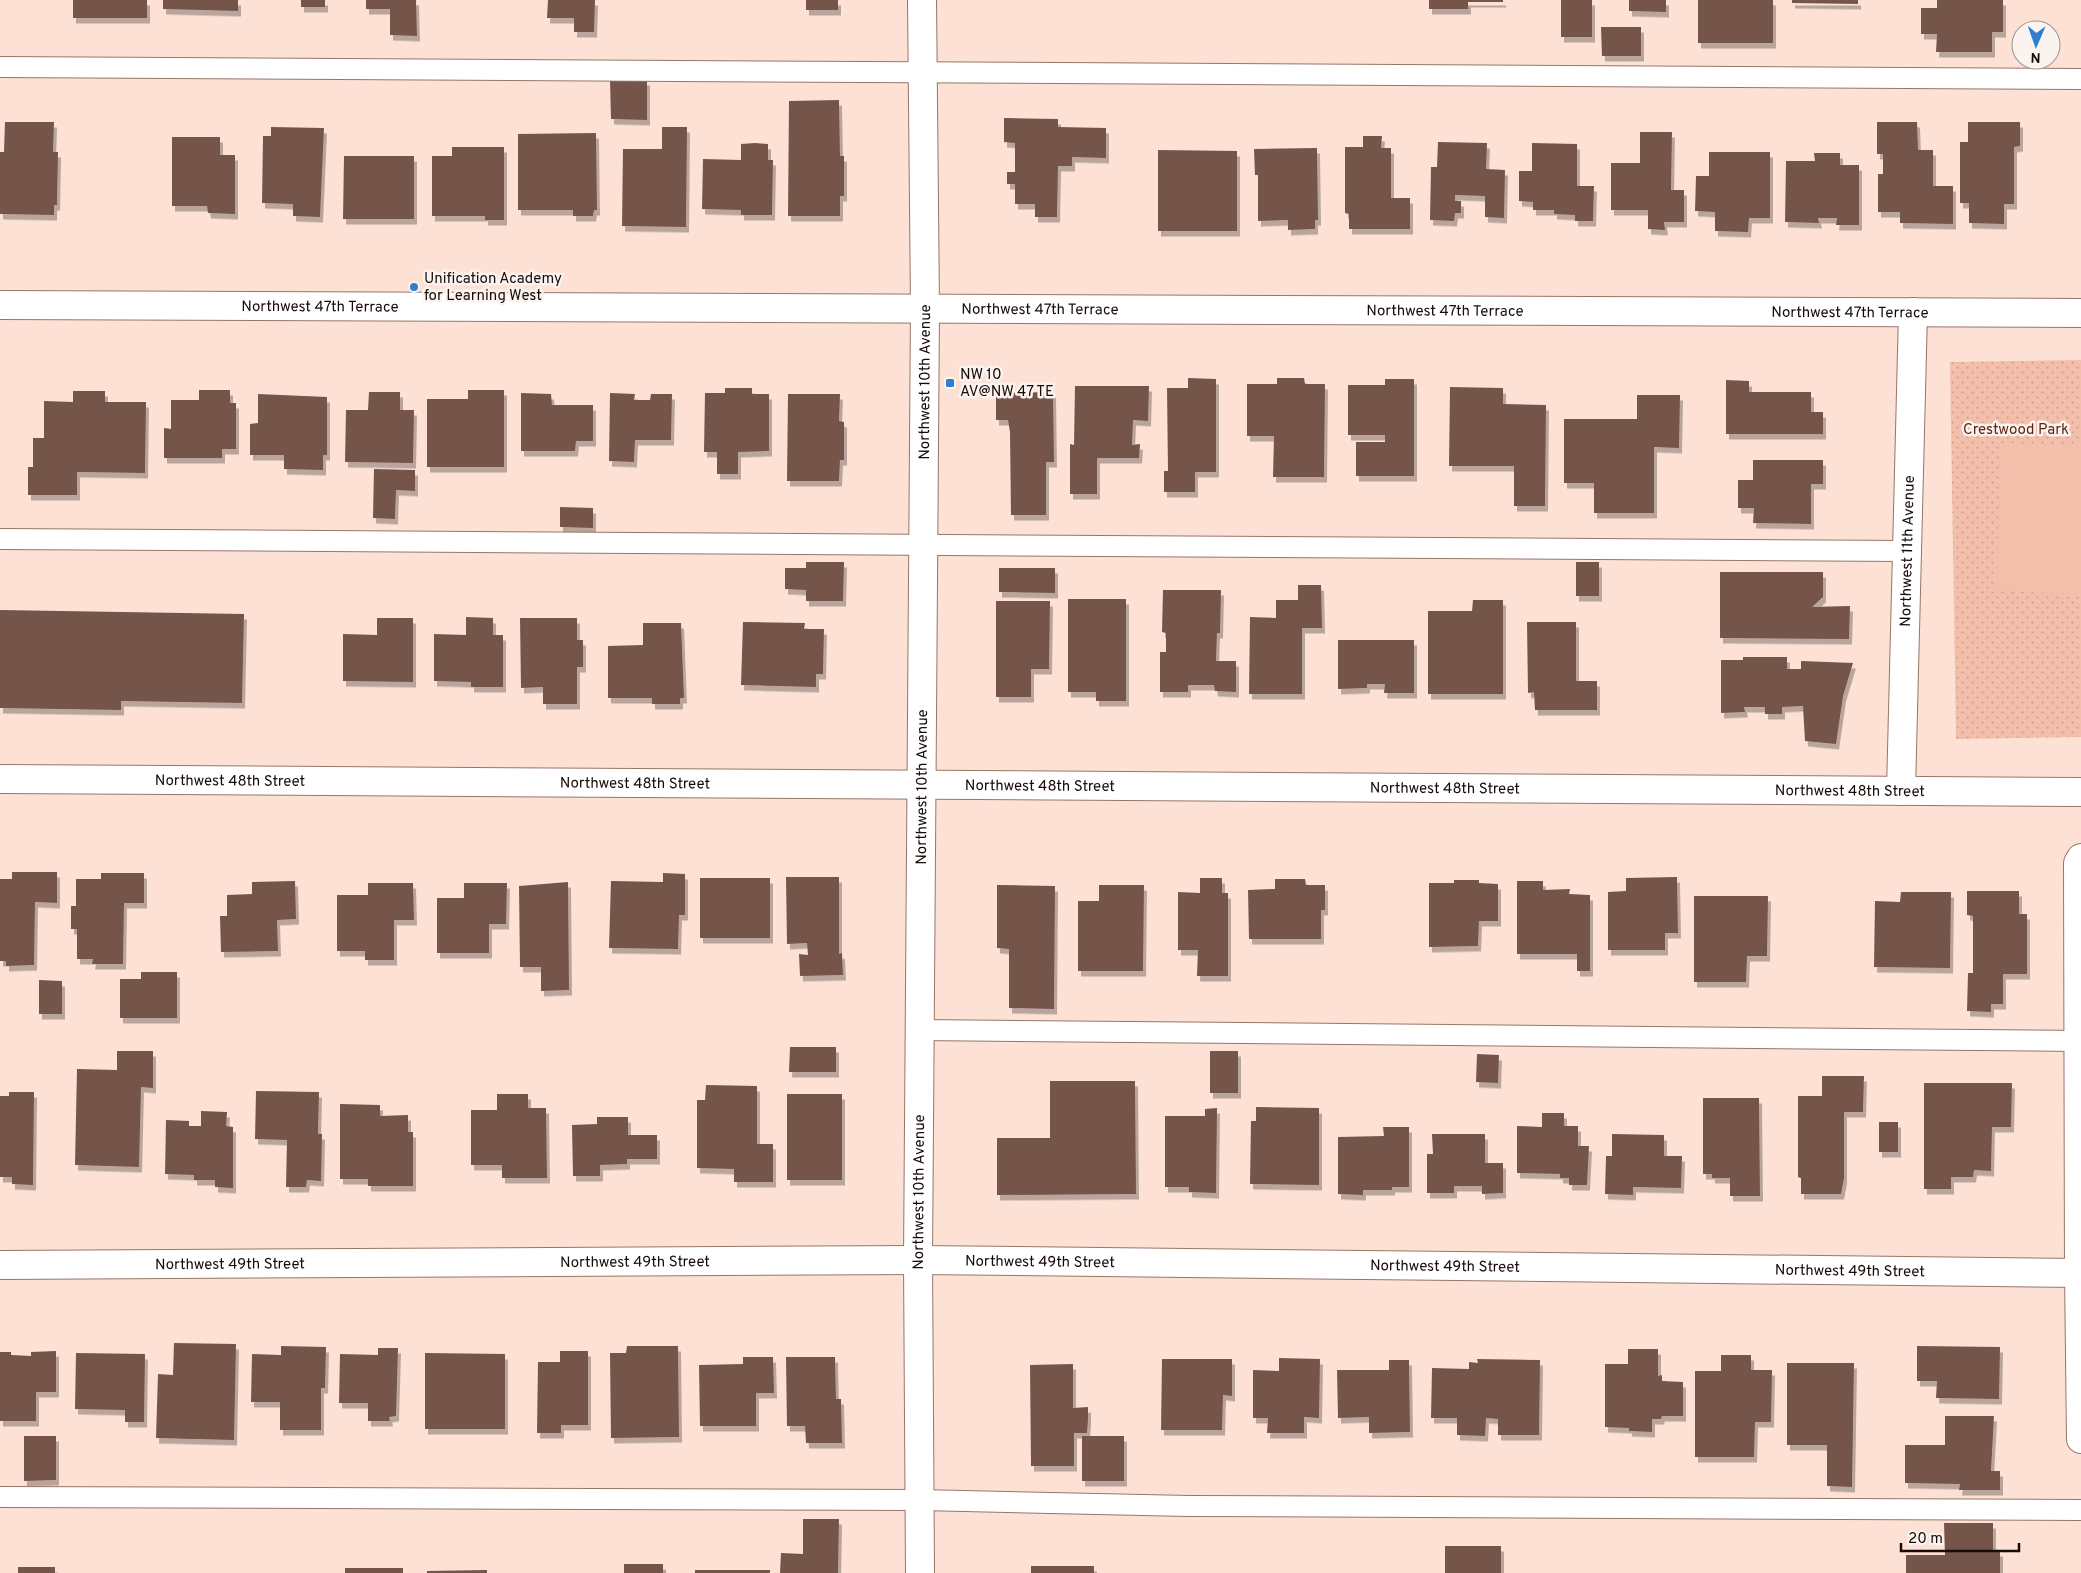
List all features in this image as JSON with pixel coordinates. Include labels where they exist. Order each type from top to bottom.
[{"type":"street","name":"Northwest 10th Avenue","points":[[920,1573],[918,1260],[925,308],[922,0]]},
{"type":"street","name":"Northwest 47th Terrace","points":[[0,305],[2081,313]]},
{"type":"street","name":"Northwest 11th Avenue","points":[[1901,791],[1912,312]]},
{"type":"street","name":"Northwest 48th Street","points":[[0,779],[2081,792]]},
{"type":"street","points":[[2081,858],[2078,863],[2081,1438]]},
{"type":"street","name":"Northwest 49th Street","points":[[0,1265],[918,1260],[2080,1274]]},
{"type":"lane","points":[[0,67],[2081,79]]},
{"type":"lane","points":[[0,539],[1907,552]]},
{"type":"lane","points":[[920,1030],[2080,1041]]},
{"type":"lane","points":[[0,1497],[920,1500],[1189,1506],[2081,1510]]},
{"type":"green space","name":"Crestwood Park","points":[[2081,360],[2081,737],[1956,739],[1950,362]]},
{"type":"green space","points":[[2001,443],[2081,446],[2081,594],[1996,591]]},
{"type":"building","points":[[73,0],[147,0],[147,18],[73,18]]},
{"type":"building","points":[[163,0],[238,0],[238,11],[163,9]]},
{"type":"building","points":[[301,0],[325,0],[325,7],[301,7]]},
{"type":"building","points":[[366,0],[416,0],[417,36],[390,35],[390,9],[366,9]]},
{"type":"building","points":[[548,0],[595,0],[594,32],[574,32],[574,18],[547,18]]},
{"type":"building","points":[[806,0],[838,0],[838,10],[806,10]]},
{"type":"building","points":[[1429,0],[1503,0],[1503,2],[1468,2],[1468,9],[1429,9]]},
{"type":"building","points":[[1561,0],[1592,0],[1592,37],[1561,37]]},
{"type":"building","points":[[1629,0],[1666,0],[1666,12],[1629,11]]},
{"type":"building","points":[[1698,0],[1773,0],[1773,43],[1698,43]]},
{"type":"building","points":[[1792,0],[1858,0],[1858,4],[1792,3]]},
{"type":"building","points":[[1937,0],[2003,0],[2003,32],[1992,32],[1992,52],[1936,52],[1937,34],[1921,34],[1921,8],[1937,8]]},
{"type":"building","points":[[1601,27],[1641,27],[1641,56],[1602,56]]},
{"type":"building","points":[[610,80],[647,80],[647,120],[611,119]]},
{"type":"building","points":[[839,100],[840,156],[844,156],[844,196],[840,196],[840,216],[788,216],[789,101]]},
{"type":"building","points":[[1004,118],[1058,119],[1058,127],[1106,128],[1106,158],[1072,157],[1072,166],[1058,166],[1057,217],[1035,217],[1035,204],[1015,204],[1015,184],[1007,184],[1007,172],[1015,172],[1015,143],[1004,142]]},
{"type":"building","points":[[5,122],[54,122],[53,152],[58,152],[57,205],[54,205],[54,215],[0,214],[0,152],[4,152]]},
{"type":"building","points":[[1877,122],[1917,122],[1918,150],[1933,150],[1933,186],[1953,186],[1953,224],[1900,223],[1900,212],[1878,212],[1878,174],[1883,174],[1883,154],[1877,154]]},
{"type":"building","points":[[1968,122],[2020,122],[2020,146],[2014,147],[2014,204],[2004,204],[2004,224],[1969,223],[1969,203],[1960,203],[1960,142],[1968,142]]},
{"type":"building","points":[[271,127],[324,128],[320,217],[293,216],[293,204],[262,203],[263,136],[271,136]]},
{"type":"building","points":[[662,127],[687,127],[686,227],[622,226],[623,149],[662,149]]},
{"type":"building","points":[[1640,132],[1672,132],[1671,190],[1684,190],[1684,222],[1664,222],[1665,230],[1648,229],[1648,210],[1611,210],[1611,163],[1640,163]]},
{"type":"building","points":[[596,133],[597,210],[594,210],[593,216],[573,216],[573,210],[518,210],[518,134]]},
{"type":"building","points":[[1363,136],[1382,136],[1381,148],[1391,148],[1391,198],[1410,198],[1410,229],[1349,229],[1349,214],[1345,213],[1345,147],[1363,147]]},
{"type":"building","points":[[172,137],[220,137],[220,155],[235,155],[235,214],[208,213],[207,206],[172,206]]},
{"type":"building","points":[[1438,142],[1487,143],[1486,169],[1505,170],[1504,218],[1485,217],[1485,196],[1455,195],[1455,201],[1461,201],[1461,213],[1455,213],[1454,221],[1430,220],[1431,167],[1437,167]]},
{"type":"building","points":[[1532,143],[1577,144],[1577,186],[1594,186],[1593,221],[1575,221],[1575,215],[1554,214],[1554,210],[1533,210],[1533,202],[1519,201],[1519,171],[1532,171]]},
{"type":"building","points":[[741,144],[768,144],[768,160],[773,160],[772,215],[741,215],[741,210],[702,209],[703,159],[741,160]]},
{"type":"building","points":[[452,147],[504,147],[504,220],[485,220],[485,216],[432,216],[432,156],[452,156]]},
{"type":"building","points":[[1317,148],[1318,220],[1315,220],[1315,229],[1288,230],[1288,220],[1258,221],[1258,175],[1255,175],[1254,149]]},
{"type":"building","points":[[1158,150],[1237,151],[1237,231],[1158,231]]},
{"type":"building","points":[[1709,152],[1770,152],[1770,218],[1749,218],[1748,232],[1715,231],[1715,212],[1695,211],[1696,176],[1709,176]]},
{"type":"building","points":[[1814,153],[1840,153],[1840,165],[1859,165],[1859,225],[1836,225],[1837,218],[1818,218],[1819,223],[1785,222],[1786,161],[1815,161]]},
{"type":"building","points":[[344,156],[414,156],[414,219],[343,219]]},
{"type":"building","points":[[1188,378],[1216,379],[1216,472],[1195,472],[1195,492],[1164,492],[1164,471],[1168,471],[1167,388],[1188,388]]},
{"type":"building","points":[[1277,378],[1304,378],[1305,384],[1325,384],[1324,477],[1273,477],[1274,436],[1247,436],[1247,384],[1277,384]]},
{"type":"building","points":[[1385,379],[1414,379],[1414,476],[1356,476],[1356,442],[1385,442],[1385,435],[1348,435],[1348,385],[1385,385]]},
{"type":"building","points":[[1726,380],[1749,381],[1749,392],[1811,392],[1811,412],[1823,412],[1823,434],[1726,434]]},
{"type":"building","points":[[1075,386],[1149,386],[1148,421],[1133,420],[1132,445],[1140,444],[1139,458],[1097,458],[1097,494],[1070,494],[1070,444],[1074,445]]},
{"type":"building","points":[[1450,387],[1503,388],[1503,404],[1546,405],[1545,506],[1514,506],[1514,466],[1449,466]]},
{"type":"building","points":[[725,388],[752,388],[752,394],[769,394],[769,451],[738,452],[738,474],[717,474],[717,452],[704,452],[705,393],[725,393]]},
{"type":"building","points":[[199,390],[230,390],[230,403],[236,403],[236,449],[222,449],[222,458],[164,458],[164,428],[171,429],[171,400],[199,400]]},
{"type":"building","points":[[468,390],[504,390],[504,467],[427,467],[427,399],[468,399]]},
{"type":"building","points":[[73,391],[105,391],[105,402],[146,402],[145,473],[77,472],[77,495],[28,495],[28,467],[33,467],[33,438],[44,438],[44,401],[73,402]]},
{"type":"building","points":[[369,392],[400,392],[400,410],[414,410],[413,463],[345,462],[346,410],[368,410]]},
{"type":"building","points":[[1053,392],[1054,462],[1046,462],[1046,515],[1011,515],[1010,432],[1008,420],[996,420],[996,393]]},
{"type":"building","points":[[521,393],[551,394],[552,405],[593,405],[593,441],[576,441],[575,451],[521,451]]},
{"type":"building","points":[[610,393],[635,394],[634,400],[650,400],[651,394],[672,394],[671,440],[635,440],[634,462],[609,461]]},
{"type":"building","points":[[258,394],[327,397],[327,455],[323,455],[323,470],[284,469],[284,455],[250,455],[250,424],[258,423]]},
{"type":"building","points":[[788,394],[840,394],[839,421],[844,422],[844,460],[840,460],[839,481],[787,481]]},
{"type":"building","points":[[1637,395],[1680,395],[1679,448],[1654,447],[1654,513],[1594,513],[1594,483],[1564,483],[1564,419],[1637,419]]},
{"type":"building","points":[[1753,460],[1823,460],[1823,484],[1811,484],[1811,524],[1753,523],[1754,508],[1738,508],[1738,480],[1753,480]]},
{"type":"building","points":[[374,469],[415,470],[415,491],[396,490],[395,519],[373,518]]},
{"type":"building","points":[[560,507],[593,508],[593,528],[560,527]]},
{"type":"building","points":[[806,562],[844,562],[843,601],[806,601],[806,590],[785,589],[785,568],[806,568]]},
{"type":"building","points":[[1576,562],[1599,562],[1599,596],[1576,596]]},
{"type":"building","points":[[999,568],[1055,568],[1055,593],[999,592]]},
{"type":"building","points":[[1720,572],[1823,572],[1823,597],[1812,607],[1850,606],[1849,639],[1720,638]]},
{"type":"building","points":[[1298,585],[1321,585],[1322,628],[1302,628],[1302,694],[1249,694],[1250,617],[1276,618],[1276,600],[1298,600]]},
{"type":"building","points":[[1163,590],[1221,590],[1220,633],[1217,633],[1216,661],[1236,661],[1236,692],[1215,691],[1214,685],[1188,685],[1188,692],[1160,692],[1160,652],[1166,652],[1166,633],[1162,632]]},
{"type":"building","points":[[1068,599],[1126,599],[1126,701],[1096,701],[1096,692],[1068,692]]},
{"type":"building","points":[[1473,600],[1503,600],[1503,694],[1428,694],[1428,611],[1472,611]]},
{"type":"building","points":[[996,601],[1050,601],[1049,669],[1031,669],[1031,697],[996,697]]},
{"type":"building","points":[[0,610],[244,614],[242,703],[121,701],[121,710],[0,708]]},
{"type":"building","points":[[466,617],[493,618],[493,635],[503,635],[503,687],[471,687],[471,682],[434,681],[434,634],[466,635]]},
{"type":"building","points":[[377,618],[413,618],[413,682],[343,681],[343,634],[377,635]]},
{"type":"building","points":[[520,618],[577,618],[577,640],[583,640],[583,667],[577,667],[577,704],[543,704],[543,687],[521,688]]},
{"type":"building","points":[[743,622],[805,623],[804,629],[824,629],[823,674],[816,674],[816,687],[741,685]]},
{"type":"building","points":[[1527,622],[1576,622],[1576,681],[1597,681],[1597,710],[1535,710],[1534,692],[1528,693]]},
{"type":"building","points":[[643,623],[681,623],[684,698],[680,698],[680,704],[652,704],[652,698],[608,698],[608,646],[643,645]]},
{"type":"building","points":[[1338,640],[1414,640],[1414,693],[1384,693],[1385,684],[1367,684],[1367,688],[1338,689]]},
{"type":"building","points":[[1743,657],[1787,657],[1787,669],[1801,669],[1801,661],[1853,663],[1843,696],[1836,744],[1805,741],[1803,706],[1782,707],[1782,714],[1765,714],[1765,707],[1744,707],[1745,712],[1721,713],[1721,660],[1743,660]]},
{"type":"building","points":[[12,872],[57,872],[57,903],[35,902],[34,965],[6,966],[6,961],[0,961],[0,879],[12,879]]},
{"type":"building","points":[[101,873],[144,873],[144,903],[124,903],[123,964],[92,964],[93,959],[77,959],[77,929],[71,929],[71,906],[76,906],[76,879],[101,879]]},
{"type":"building","points":[[663,873],[685,874],[685,915],[679,915],[678,949],[609,948],[611,881],[663,882]]},
{"type":"building","points":[[786,877],[839,877],[839,954],[842,953],[843,975],[800,976],[799,954],[808,955],[807,943],[787,944]]},
{"type":"building","points":[[1677,877],[1678,933],[1665,933],[1665,950],[1608,950],[1608,892],[1626,891],[1626,878]]},
{"type":"building","points":[[700,878],[770,878],[770,938],[700,938]]},
{"type":"building","points":[[1200,878],[1222,878],[1222,893],[1228,893],[1228,976],[1197,976],[1198,950],[1178,950],[1178,892],[1200,893]]},
{"type":"building","points":[[1275,879],[1305,879],[1306,885],[1325,885],[1325,910],[1321,910],[1321,939],[1249,939],[1248,890],[1275,889]]},
{"type":"building","points":[[1454,880],[1479,880],[1479,883],[1498,884],[1498,921],[1479,921],[1478,946],[1429,947],[1429,883],[1454,883]]},
{"type":"building","points":[[295,881],[296,919],[277,920],[278,951],[221,952],[220,916],[227,916],[227,895],[252,894],[252,882]]},
{"type":"building","points":[[1517,881],[1543,881],[1543,890],[1570,889],[1569,894],[1590,895],[1590,971],[1577,971],[1577,954],[1517,954]]},
{"type":"building","points":[[568,882],[569,990],[541,991],[541,967],[520,967],[519,886]]},
{"type":"building","points":[[368,883],[413,883],[414,920],[394,920],[394,960],[365,960],[365,951],[337,951],[337,895],[368,895]]},
{"type":"building","points":[[464,883],[507,883],[506,924],[489,924],[489,953],[437,953],[437,898],[464,898]]},
{"type":"building","points":[[997,885],[1055,886],[1054,1009],[1009,1008],[1009,949],[997,948]]},
{"type":"building","points":[[1099,885],[1144,885],[1143,971],[1078,971],[1078,901],[1099,901]]},
{"type":"building","points":[[1967,891],[2019,891],[2019,914],[2027,914],[2027,974],[2003,974],[2003,1004],[1991,1004],[1991,1012],[1967,1011],[1968,973],[1973,973],[1973,916],[1967,915]]},
{"type":"building","points":[[1901,892],[1951,892],[1950,968],[1874,967],[1875,901],[1900,902]]},
{"type":"building","points":[[1694,896],[1768,896],[1767,956],[1747,956],[1746,982],[1694,982]]},
{"type":"building","points":[[141,972],[177,972],[177,1018],[120,1018],[120,979],[141,979]]},
{"type":"building","points":[[39,980],[62,981],[62,1014],[39,1014]]},
{"type":"building","points":[[790,1047],[836,1047],[836,1072],[789,1072]]},
{"type":"building","points":[[117,1051],[153,1051],[153,1088],[141,1087],[139,1167],[75,1165],[77,1069],[117,1070]]},
{"type":"building","points":[[1210,1051],[1238,1051],[1238,1093],[1210,1093]]},
{"type":"building","points":[[1477,1054],[1499,1055],[1498,1083],[1476,1082]]},
{"type":"building","points":[[1822,1076],[1864,1076],[1863,1112],[1844,1112],[1844,1178],[1841,1194],[1801,1194],[1801,1178],[1798,1177],[1798,1096],[1822,1096]]},
{"type":"building","points":[[1050,1081],[1135,1081],[1136,1194],[997,1195],[997,1138],[1050,1138]]},
{"type":"building","points":[[1924,1083],[2012,1083],[2011,1127],[1992,1127],[1991,1171],[1974,1170],[1973,1177],[1951,1177],[1951,1189],[1924,1189]]},
{"type":"building","points":[[706,1085],[757,1086],[757,1144],[773,1144],[773,1182],[734,1182],[734,1169],[697,1168],[697,1100],[705,1100]]},
{"type":"building","points":[[256,1091],[319,1092],[318,1134],[322,1134],[321,1181],[307,1180],[306,1187],[286,1187],[287,1140],[255,1139]]},
{"type":"building","points":[[9,1092],[34,1092],[33,1185],[12,1184],[12,1177],[0,1177],[0,1096],[9,1096]]},
{"type":"building","points":[[497,1094],[528,1094],[528,1108],[546,1108],[547,1178],[502,1178],[502,1165],[471,1165],[471,1110],[497,1110]]},
{"type":"building","points":[[787,1094],[842,1094],[842,1180],[787,1180]]},
{"type":"building","points":[[1703,1098],[1759,1098],[1760,1196],[1730,1196],[1730,1178],[1712,1178],[1712,1174],[1703,1174]]},
{"type":"building","points":[[340,1104],[380,1105],[380,1116],[408,1115],[408,1132],[413,1132],[413,1186],[368,1186],[368,1179],[340,1179]]},
{"type":"building","points":[[1256,1107],[1319,1108],[1319,1185],[1250,1184],[1251,1121],[1256,1121]]},
{"type":"building","points":[[1217,1108],[1216,1193],[1189,1192],[1189,1187],[1165,1187],[1165,1116],[1205,1116],[1205,1109]]},
{"type":"building","points":[[201,1111],[227,1112],[226,1126],[233,1127],[233,1188],[215,1187],[215,1180],[194,1180],[194,1175],[165,1174],[166,1120],[189,1121],[189,1126],[201,1126]]},
{"type":"building","points":[[1542,1113],[1564,1113],[1564,1126],[1578,1126],[1578,1146],[1589,1146],[1587,1185],[1569,1185],[1569,1178],[1560,1178],[1560,1174],[1517,1173],[1517,1126],[1542,1127]]},
{"type":"building","points":[[597,1117],[628,1117],[628,1135],[657,1135],[657,1159],[627,1159],[627,1164],[600,1165],[600,1176],[573,1176],[572,1125],[597,1124]]},
{"type":"building","points":[[1879,1122],[1898,1122],[1898,1152],[1879,1152]]},
{"type":"building","points":[[1383,1127],[1409,1127],[1409,1187],[1392,1187],[1392,1190],[1363,1190],[1363,1195],[1338,1194],[1338,1137],[1384,1136]]},
{"type":"building","points":[[1432,1134],[1485,1134],[1485,1163],[1503,1163],[1503,1193],[1482,1194],[1482,1186],[1454,1186],[1454,1193],[1427,1193],[1427,1154],[1433,1154]]},
{"type":"building","points":[[1612,1134],[1664,1135],[1664,1156],[1682,1156],[1681,1188],[1633,1187],[1633,1195],[1605,1194],[1606,1156],[1612,1156]]},
{"type":"building","points":[[174,1343],[236,1344],[234,1440],[156,1438],[158,1374],[173,1375]]},
{"type":"building","points":[[281,1346],[326,1347],[325,1388],[321,1388],[321,1430],[280,1430],[280,1402],[251,1402],[252,1354],[281,1355]]},
{"type":"building","points":[[627,1346],[678,1346],[679,1437],[611,1438],[610,1353],[626,1353]]},
{"type":"building","points":[[1917,1346],[2000,1347],[1999,1399],[1936,1398],[1937,1381],[1917,1381]]},
{"type":"building","points":[[378,1348],[398,1348],[396,1416],[389,1417],[390,1421],[368,1421],[368,1403],[339,1403],[340,1354],[378,1355]]},
{"type":"building","points":[[1628,1349],[1658,1349],[1658,1376],[1662,1375],[1662,1381],[1683,1382],[1683,1416],[1662,1416],[1661,1419],[1652,1419],[1652,1432],[1629,1431],[1629,1428],[1605,1427],[1605,1364],[1628,1364]]},
{"type":"building","points":[[56,1351],[56,1392],[36,1392],[36,1421],[0,1421],[0,1352],[11,1352],[11,1355],[31,1356],[31,1352]]},
{"type":"building","points":[[560,1351],[588,1351],[588,1425],[561,1425],[561,1433],[537,1433],[538,1362],[560,1362]]},
{"type":"building","points":[[76,1353],[145,1354],[144,1422],[125,1422],[125,1410],[75,1409]]},
{"type":"building","points":[[425,1353],[505,1354],[505,1429],[425,1429]]},
{"type":"building","points":[[1721,1355],[1751,1355],[1751,1370],[1772,1370],[1771,1422],[1755,1422],[1754,1457],[1695,1457],[1695,1371],[1721,1371]]},
{"type":"building","points":[[743,1357],[773,1357],[774,1393],[756,1393],[756,1426],[700,1426],[699,1365],[743,1364]]},
{"type":"building","points":[[786,1357],[835,1357],[836,1399],[841,1399],[842,1443],[806,1443],[805,1426],[787,1426]]},
{"type":"building","points":[[1279,1358],[1320,1359],[1319,1418],[1304,1417],[1304,1433],[1267,1433],[1268,1418],[1253,1418],[1253,1370],[1279,1371]]},
{"type":"building","points":[[1162,1359],[1232,1359],[1232,1396],[1223,1395],[1222,1430],[1161,1430]]},
{"type":"building","points":[[1477,1359],[1540,1360],[1539,1435],[1498,1435],[1498,1419],[1486,1418],[1485,1436],[1457,1435],[1457,1418],[1431,1418],[1432,1368],[1469,1369],[1469,1362],[1478,1363]]},
{"type":"building","points":[[1389,1360],[1409,1360],[1410,1432],[1369,1433],[1369,1417],[1338,1418],[1337,1370],[1389,1370]]},
{"type":"building","points":[[1787,1363],[1854,1363],[1852,1487],[1827,1486],[1827,1445],[1787,1445]]},
{"type":"building","points":[[1073,1364],[1073,1408],[1088,1407],[1087,1433],[1074,1433],[1074,1466],[1031,1466],[1030,1365]]},
{"type":"building","points":[[1945,1416],[1994,1416],[1991,1471],[2000,1471],[2000,1490],[1959,1490],[1960,1484],[1905,1483],[1905,1445],[1945,1445]]},
{"type":"building","points":[[24,1436],[56,1436],[56,1480],[24,1481]]},
{"type":"building","points":[[1082,1436],[1124,1436],[1124,1481],[1082,1481]]},
{"type":"building","points":[[803,1519],[839,1519],[838,1573],[780,1573],[781,1553],[803,1554]]},
{"type":"building","points":[[1944,1523],[1993,1523],[1993,1551],[2000,1551],[2000,1573],[1906,1573],[1906,1555],[1945,1555]]},
{"type":"building","points":[[1445,1546],[1501,1546],[1501,1573],[1445,1573]]},
{"type":"building","points":[[624,1564],[663,1564],[663,1573],[624,1573]]},
{"type":"building","points":[[1031,1566],[1094,1566],[1094,1573],[1031,1573]]},
{"type":"building","points":[[18,1567],[55,1567],[55,1573],[18,1573]]},
{"type":"building","points":[[345,1568],[403,1568],[403,1573],[345,1573]]},
{"type":"building","points":[[487,1570],[487,1573],[427,1573],[427,1571]]},
{"type":"building","points":[[695,1570],[770,1570],[770,1573],[695,1573]]},
{"type":"place","name":"Unification Academy for Learning West","points":[[414,287]]},
{"type":"place","name":"NW 10 AV@NW 47 TE","points":[[950,383]]}]
